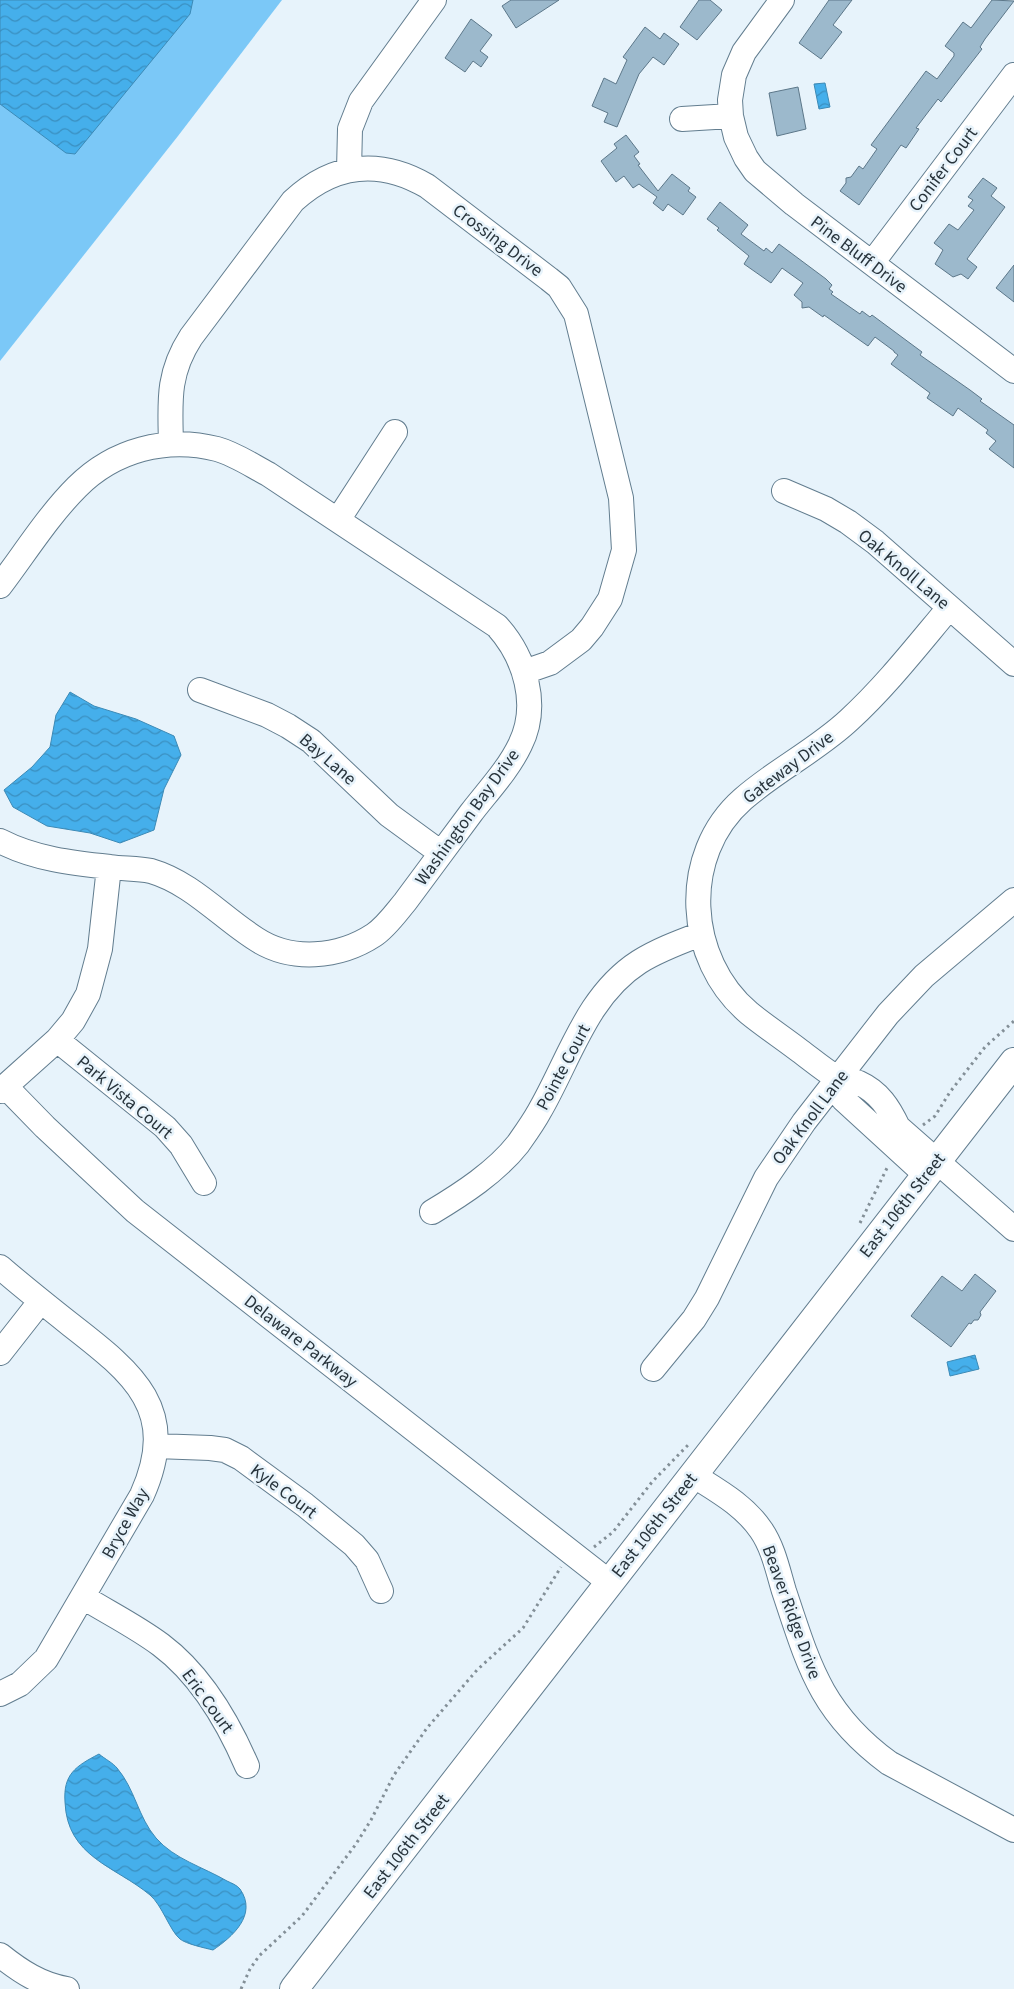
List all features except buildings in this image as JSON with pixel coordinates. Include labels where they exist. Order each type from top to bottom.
[{"type":"main road","name":"East 106th Street","points":[[294,1989],[1014,1062]]},
{"type":"street","points":[[349,170],[350,129],[361,101],[434,0]]},
{"type":"street","name":"Pine Bluff Drive","points":[[782,0],[750,42],[738,63],[732,86],[731,116],[740,148],[755,171],[794,204],[1014,371]]},
{"type":"street","name":"Conifer Court","points":[[872,264],[1014,75]]},
{"type":"street","points":[[682,120],[731,116]]},
{"type":"street","name":"Crossing Drive","points":[[171,444],[170,400],[172,380],[181,352],[293,201],[309,187],[330,176],[349,170],[375,168],[412,178],[427,186],[559,287],[576,314],[621,498],[624,550],[610,599],[592,627],[574,646],[550,663],[524,672]]},
{"type":"street","points":[[338,520],[395,432]]},
{"type":"street","name":"Washington Bay Drive","points":[[0,586],[63,502],[78,486],[117,458],[140,449],[171,444],[194,445],[218,450],[242,459],[482,614],[497,626],[509,639],[518,655],[524,672],[529,705],[527,726],[520,746],[389,922],[374,935],[357,944],[318,956],[285,952],[256,940],[188,888],[171,878],[149,871],[34,856],[0,842]]},
{"type":"street","name":"Oak Knoll Lane","points":[[784,491],[826,509],[848,522],[875,542],[1014,664]]},
{"type":"street","name":"Gateway Drive","points":[[839,1079],[750,1014],[734,1000],[705,950],[697,906],[700,875],[709,849],[718,831],[742,800],[830,737],[849,720],[867,703],[950,608]]},
{"type":"street","name":"Bay Lane","points":[[200,690],[266,715],[311,741],[389,815],[441,853]]},
{"type":"street","points":[[3,1089],[56,1040],[73,1021],[88,994],[100,948],[109,867]]},
{"type":"street","name":"Oak Knoll Lane","points":[[653,1369],[694,1319],[708,1298],[766,1178],[804,1122],[888,1014],[924,976],[1014,900]]},
{"type":"street","name":"Pointe Court","points":[[432,1212],[473,1184],[504,1159],[516,1145],[539,1113],[592,1011],[617,982],[638,963],[675,944],[701,934]]},
{"type":"street","name":"Park Vista Court","points":[[56,1040],[165,1127],[181,1144],[204,1183]]},
{"type":"street","points":[[839,1079],[843,1100],[1014,1229]]},
{"type":"street","name":"Delaware Parkway","points":[[3,1089],[135,1211],[609,1582]]},
{"type":"street","name":"Bryce Way","points":[[0,1267],[40,1302],[120,1365],[136,1382],[146,1399],[153,1418],[156,1446],[149,1479],[142,1495],[46,1659],[20,1684],[0,1694]]},
{"type":"street","points":[[0,1353],[40,1302]]},
{"type":"street","name":"Kyle Court","points":[[156,1446],[210,1448],[224,1450],[241,1458],[305,1505],[354,1545],[367,1560],[381,1591]]},
{"type":"street","name":"Beaver Ridge Drive","points":[[693,1475],[735,1502],[762,1531],[771,1550],[806,1657],[828,1701],[848,1728],[889,1763],[1014,1830]]},
{"type":"street","name":"Eric Court","points":[[83,1597],[163,1647],[185,1667],[216,1706],[236,1740],[247,1766]]},
{"type":"street","points":[[0,1955],[22,1973],[67,1989]]},
{"type":"path","points":[[856,1229],[889,1164],[921,1126],[936,1116],[968,1067],[985,1047],[1014,1021]]},
{"type":"path","points":[[588,1551],[613,1532],[652,1482],[694,1438]]},
{"type":"path","points":[[241,1989],[258,1956],[302,1916],[356,1844],[371,1820],[394,1775],[427,1728],[477,1670],[523,1628],[563,1565]]},
{"type":"shaded area","points":[[0,0],[282,0],[178,136],[0,361]]},
{"type":"water","points":[[0,0],[193,0],[190,14],[75,154],[66,153],[0,104]]},
{"type":"water","points":[[825,83],[830,107],[819,109],[814,84]]},
{"type":"water","points":[[70,692],[94,706],[136,719],[174,736],[181,755],[164,789],[154,830],[120,843],[90,833],[47,826],[13,807],[4,790],[32,767],[50,747],[56,715]]},
{"type":"water","points":[[975,1355],[979,1369],[950,1376],[947,1362]]},
{"type":"water","points":[[99,1754],[115,1766],[123,1776],[150,1830],[163,1845],[171,1852],[234,1884],[240,1889],[245,1899],[246,1908],[244,1916],[235,1932],[213,1950],[180,1939],[150,1895],[95,1858],[74,1836],[68,1821],[65,1802],[66,1784],[78,1767]]}]
